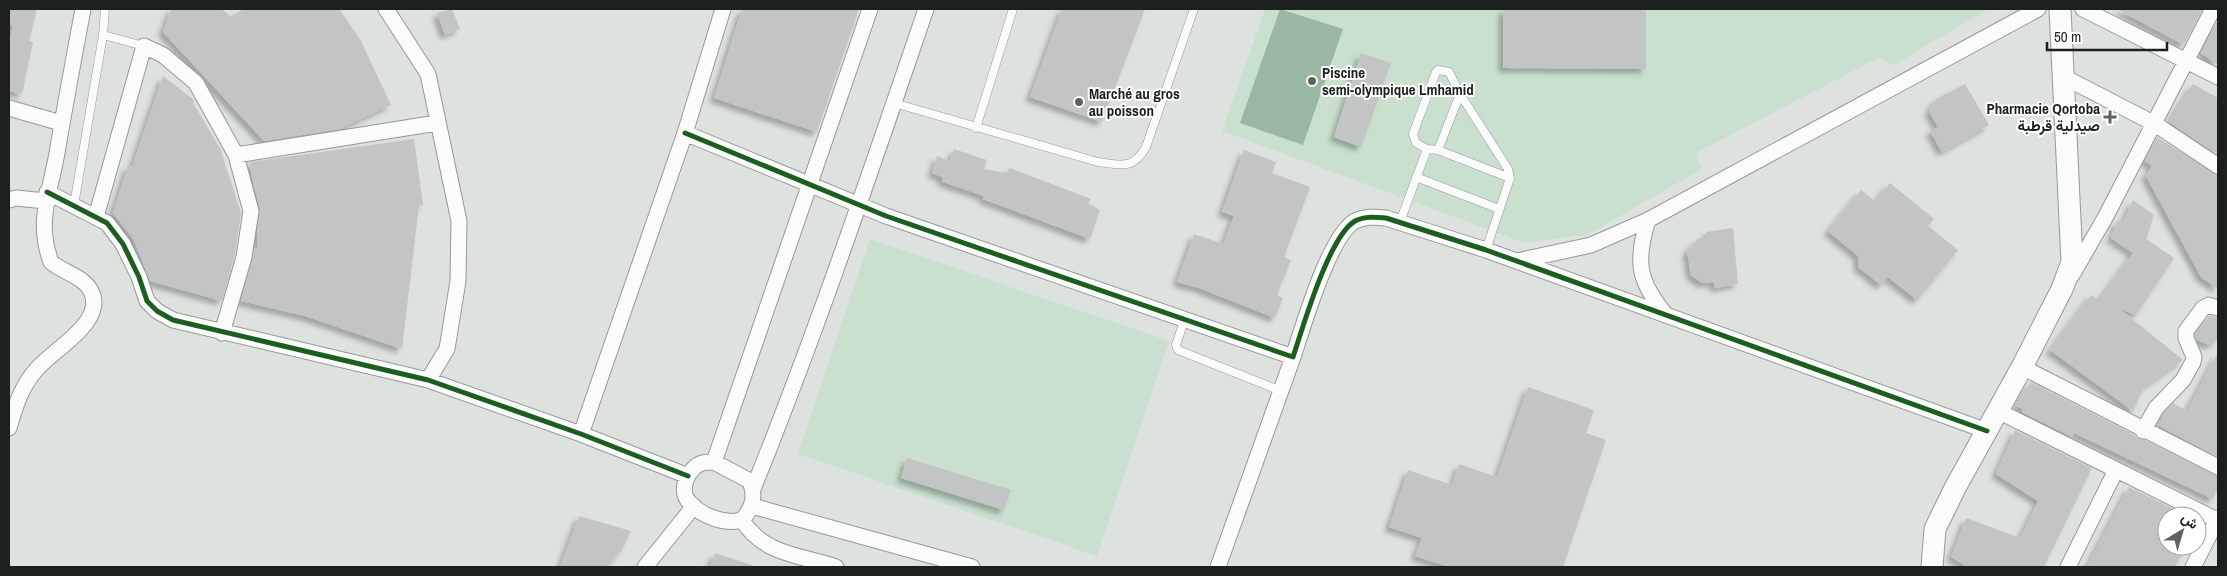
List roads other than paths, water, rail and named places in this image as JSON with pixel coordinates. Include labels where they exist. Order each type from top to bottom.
[{"type":"street","points":[[9,428],[12,407],[20,391],[36,369],[89,320],[94,304],[92,292],[84,282],[51,262],[43,225],[83,9]]},
{"type":"street","points":[[386,9],[428,74],[459,221],[458,282],[447,349],[428,380]]},
{"type":"street","points":[[581,434],[685,132],[723,9]]},
{"type":"street","points":[[714,462],[870,9]]},
{"type":"street","points":[[753,489],[750,480],[714,462],[702,463],[694,468],[684,483],[684,494],[688,501],[724,522],[742,520],[752,506],[753,489],[787,405],[926,9]]},
{"type":"street","points":[[1516,262],[1591,244],[1648,220],[2038,9]]},
{"type":"street","points":[[2060,9],[2072,242],[2072,262],[2062,289]]},
{"type":"street","points":[[2083,9],[2218,77]]},
{"type":"street","points":[[1932,567],[1936,529],[1955,488],[2022,367],[2062,289],[2101,225],[2213,9]]},
{"type":"street","points":[[96,217],[144,46],[163,55],[196,83],[236,155],[251,211],[244,257],[222,333]]},
{"type":"street","points":[[2064,77],[2155,124],[2218,166]]},
{"type":"street","points":[[9,108],[61,123]]},
{"type":"street","points":[[236,155],[437,123]]},
{"type":"street","points":[[685,132],[886,216],[1293,357]]},
{"type":"street","points":[[9,200],[47,196],[74,205],[107,223],[123,244],[139,277],[147,301],[157,311],[173,320],[428,380],[581,434],[688,476]]},
{"type":"street","points":[[1218,567],[1330,258],[1342,233],[1357,220],[1370,217],[1400,222],[1486,250],[1987,430]]},
{"type":"street","points":[[1648,220],[1641,243],[1641,276],[1654,300],[1666,315]]},
{"type":"street","points":[[2143,431],[2156,408],[2183,380],[2193,362],[2194,357],[2186,338],[2186,331],[2203,308],[2209,305],[2218,308]]},
{"type":"street","points":[[2022,367],[2143,431],[2218,467]]},
{"type":"street","points":[[1998,411],[2218,519],[2193,567]]},
{"type":"street","points":[[2068,567],[2116,470]]},
{"type":"street","points":[[645,567],[694,506]]},
{"type":"street","points":[[752,506],[972,567]]},
{"type":"street","points":[[742,520],[750,534],[766,546],[829,566]]},
{"type":"lane","points":[[74,205],[106,9]]},
{"type":"lane","points":[[976,128],[1012,9]]},
{"type":"lane","points":[[894,103],[1098,162],[1130,165],[1139,159],[1146,147],[1194,9]]},
{"type":"lane","points":[[103,34],[144,46]]},
{"type":"lane","points":[[1486,250],[1510,178],[1508,170],[1460,94],[1450,72],[1438,70],[1413,134],[1416,143],[1510,178]]},
{"type":"lane","points":[[1438,150],[1460,94]]},
{"type":"lane","points":[[1400,222],[1427,148]]},
{"type":"lane","points":[[1416,177],[1499,208]]},
{"type":"lane","points":[[1184,320],[1176,345],[1178,350],[1281,391]]},
{"type":"place","name":"Piscine semi-olympique Lmhamid","points":[[1312,81]]},
{"type":"place","name":"Marché au gros au poisson","points":[[1079,102]]},
{"type":"place","name":"Pharmacie Qortoba صيدلية قرطبة","points":[[2110,117]]}]
